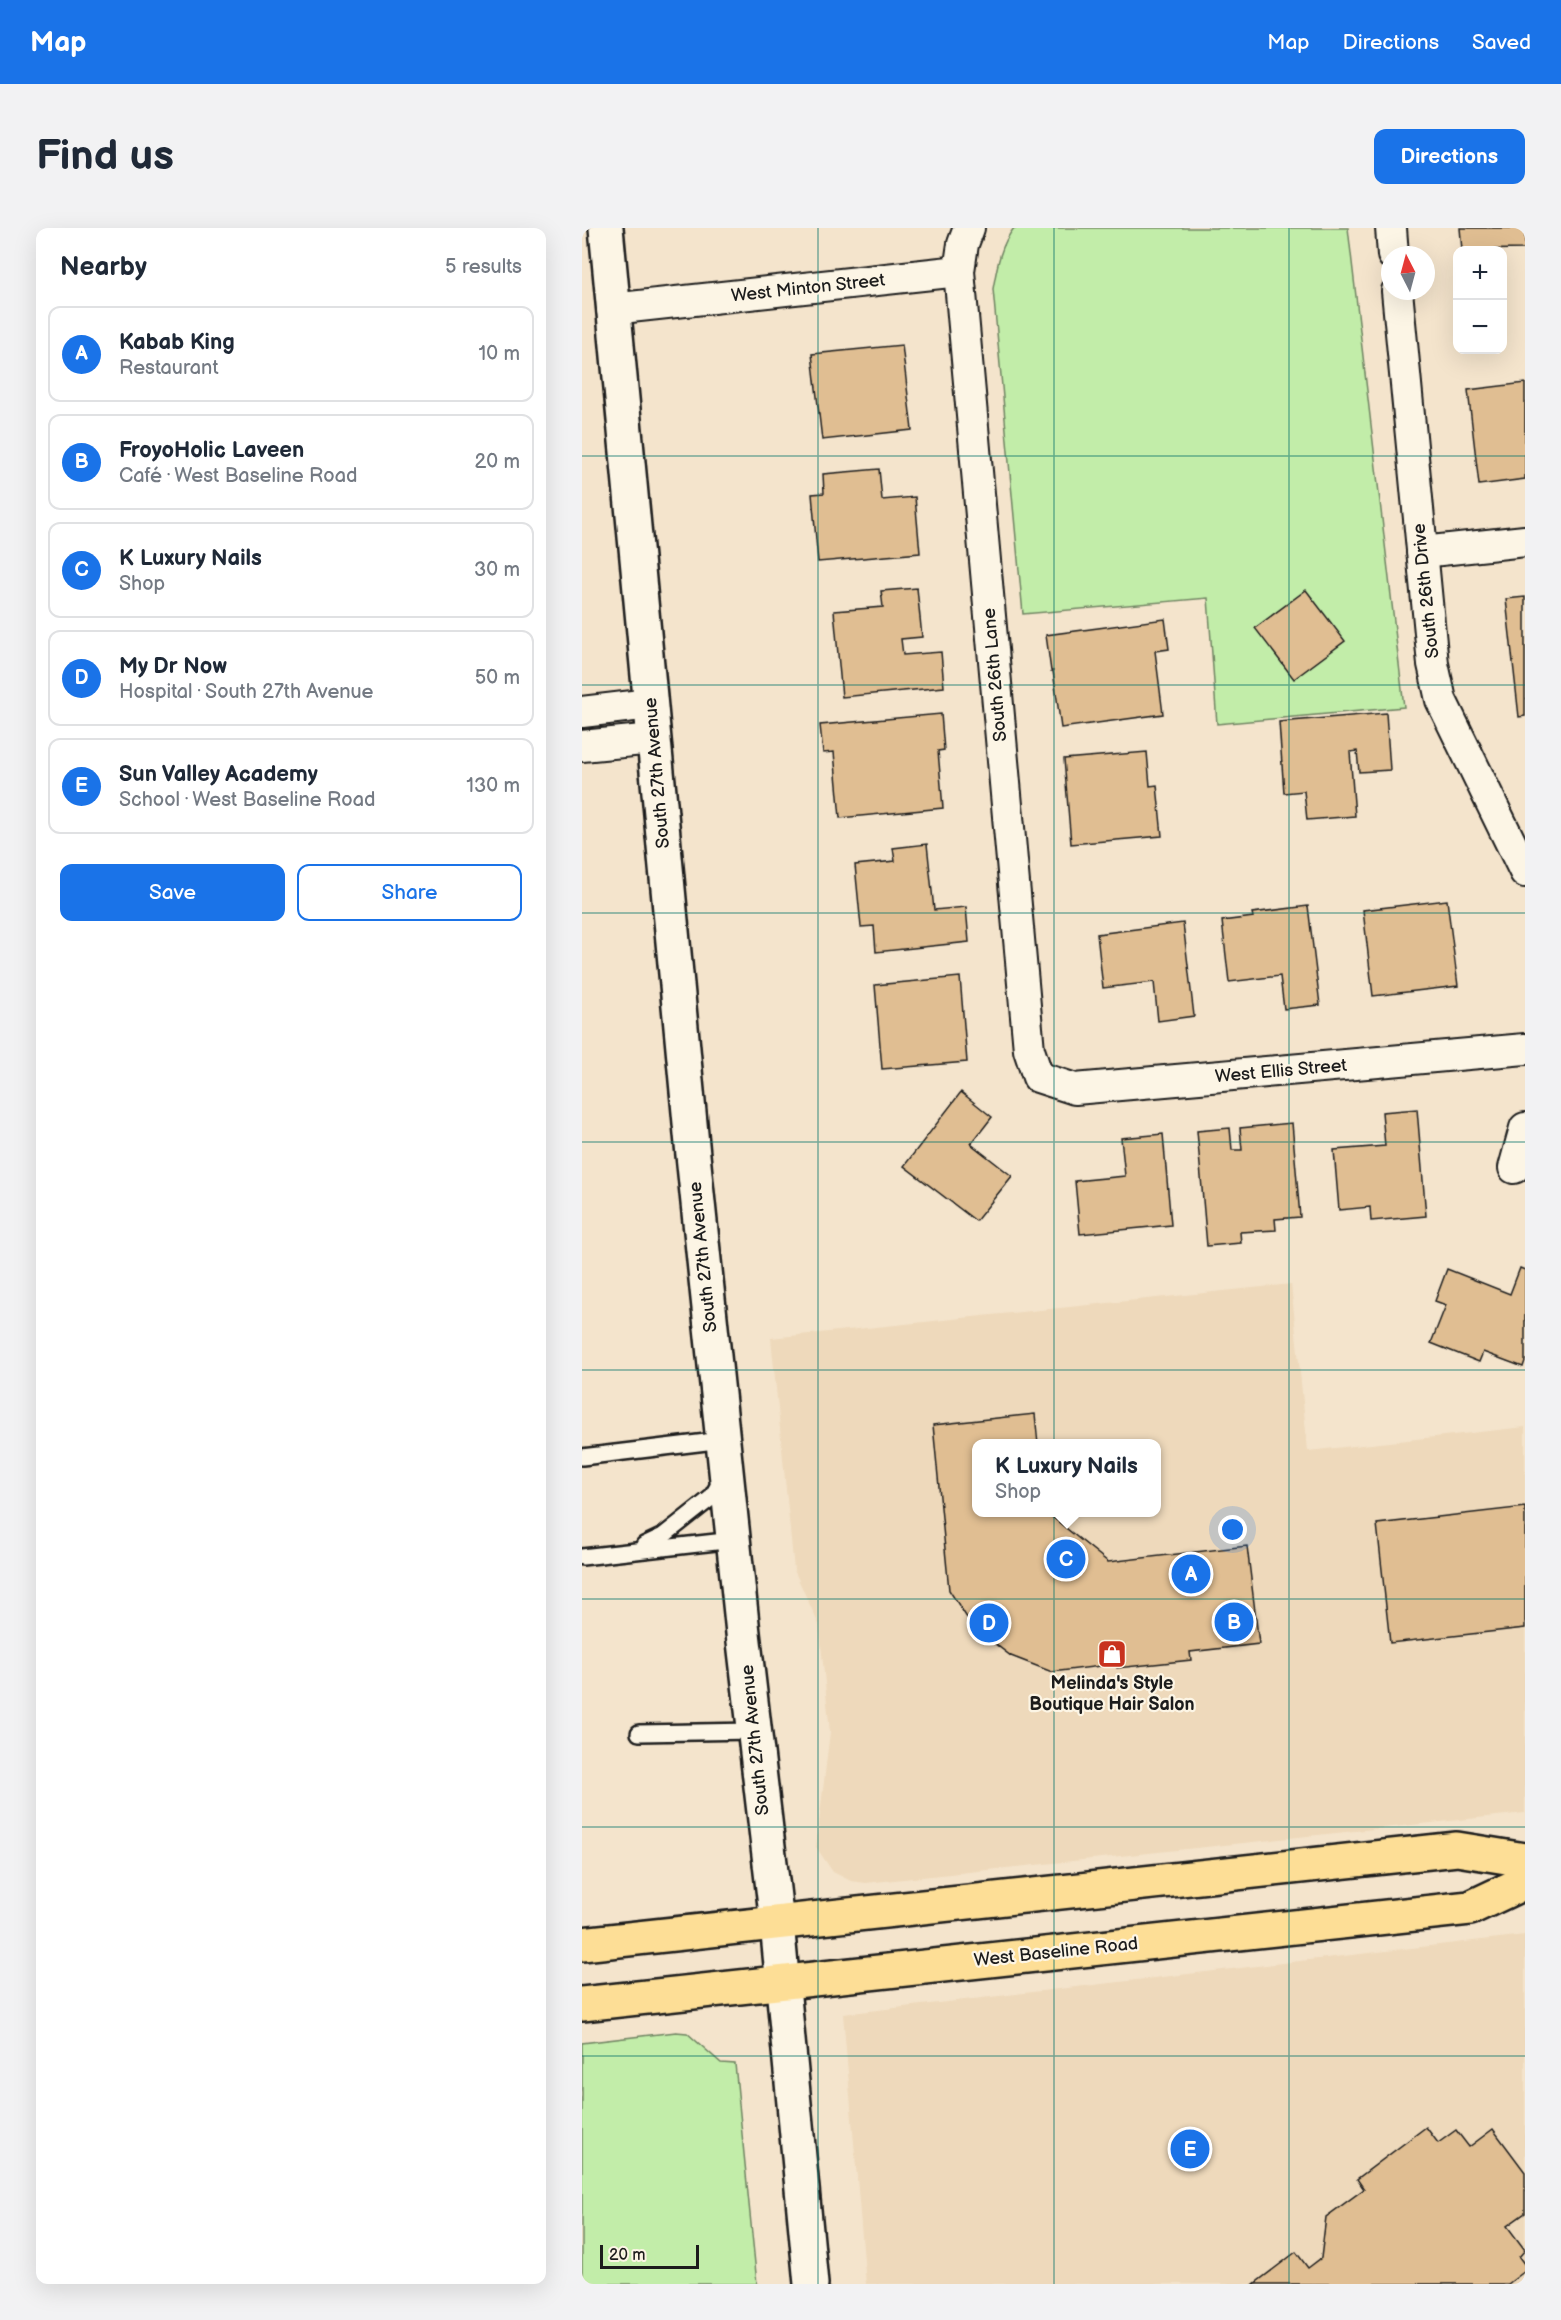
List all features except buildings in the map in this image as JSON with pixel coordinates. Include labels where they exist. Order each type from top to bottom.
[{"type":"main road","name":"South 27th Avenue","points":[[606,228],[693,1155],[754,1731],[777,1923],[811,2284]]},
{"type":"main road","points":[[582,1944],[1457,1850],[1525,1860]]},
{"type":"main road","name":"West Baseline Road","points":[[582,2004],[1470,1908],[1525,1882]]},
{"type":"street","points":[[959,271],[963,244],[969,228]]},
{"type":"street","points":[[1391,228],[1392,246]]},
{"type":"street","name":"West Minton Street","points":[[612,309],[959,271]]},
{"type":"street","name":"South 26th Lane","points":[[959,271],[1029,1050],[1038,1077]]},
{"type":"street","name":"South 26th Drive","points":[[1398,300],[1433,664],[1441,700],[1525,872]]},
{"type":"street","points":[[1422,552],[1525,541]]},
{"type":"street","points":[[582,712],[650,704]]},
{"type":"street","points":[[582,746],[653,739]]},
{"type":"street","name":"West Ellis Street","points":[[1038,1077],[1075,1089],[1525,1049]]},
{"type":"street","points":[[1514,1168],[1525,1128]]},
{"type":"lane","points":[[582,1457],[723,1440]]},
{"type":"lane","points":[[627,1552],[663,1536],[711,1498],[726,1472]]},
{"type":"lane","points":[[582,1557],[734,1540]]},
{"type":"lane","points":[[639,1733],[754,1731]]},
{"type":"shaded area","points":[[1291,1284],[1308,1451],[1525,1427],[1525,1813],[866,1883],[851,1881],[833,1872],[816,1847],[830,1732],[819,1625],[794,1570],[771,1338]]},
{"type":"shaded area","points":[[1525,1935],[1525,2284],[866,2284],[843,2014]]},
{"type":"green space","points":[[1014,228],[1348,228],[1404,707],[1217,724],[1208,598],[1023,614],[993,289],[1002,249]]},
{"type":"green space","points":[[676,2032],[687,2033],[721,2063],[735,2064],[757,2284],[582,2284],[582,2043]]},
{"type":"place","name":"K Luxury Nails","points":[[1066,1559]]},
{"type":"place","name":"Kabab King","points":[[1191,1574]]},
{"type":"place","name":"FroyoHolic Laveen","points":[[1234,1622]]},
{"type":"place","name":"My Dr Now","points":[[989,1623]]},
{"type":"place","name":"Melinda's Style Boutique Hair Salon","points":[[1112,1654]]},
{"type":"place","name":"Sun Valley Academy","points":[[1190,2149]]}]
